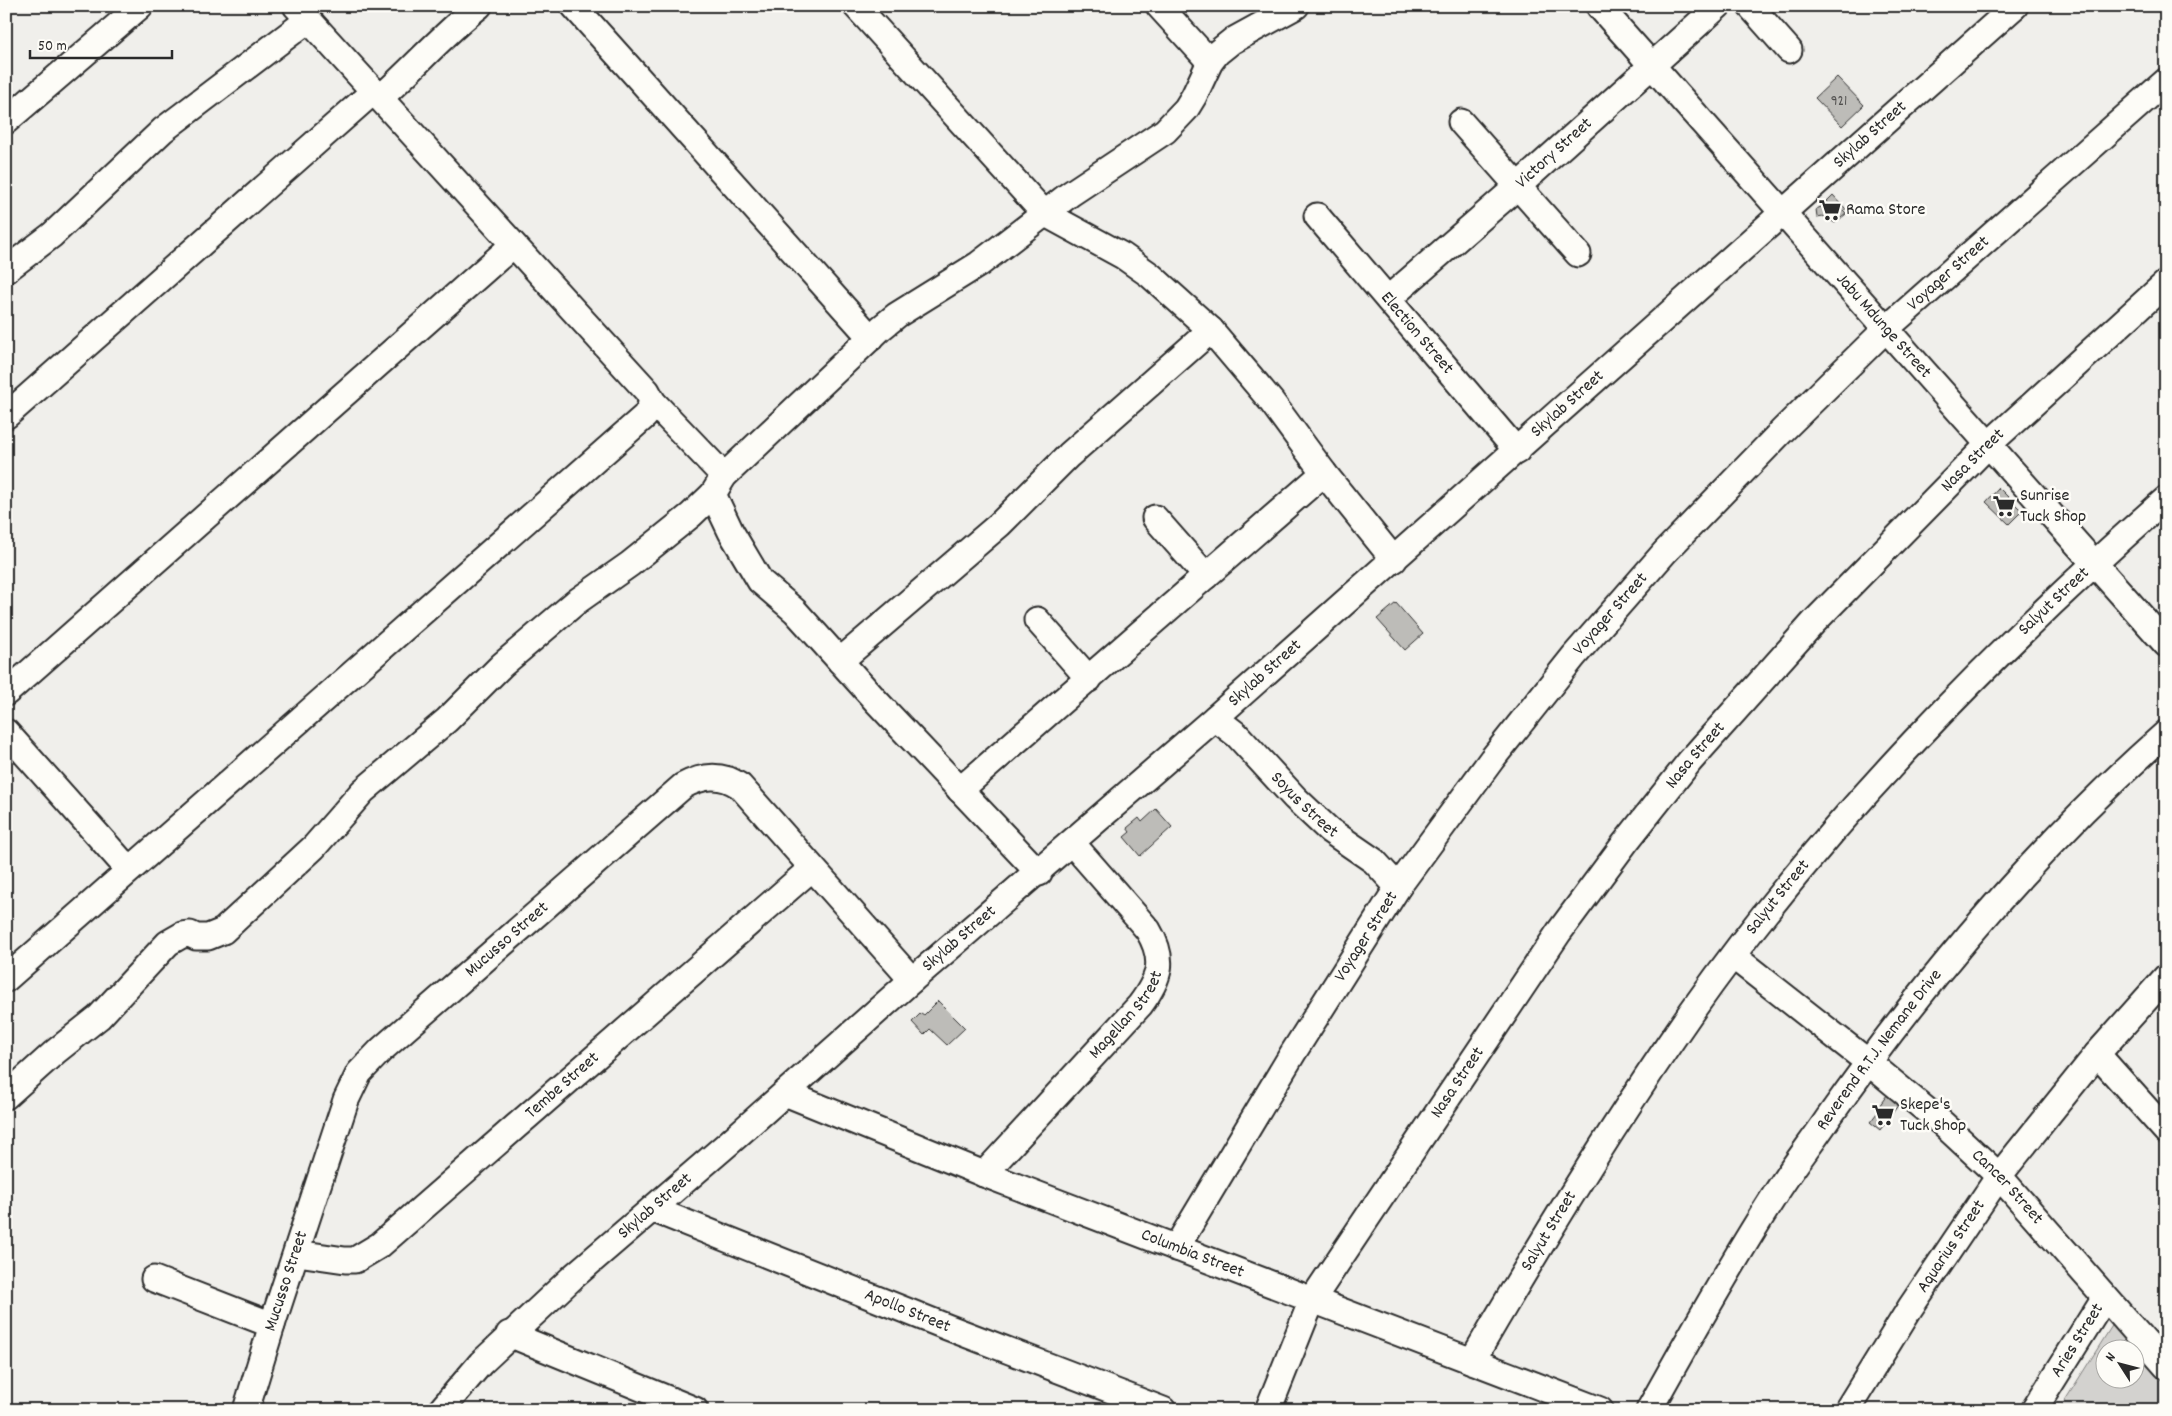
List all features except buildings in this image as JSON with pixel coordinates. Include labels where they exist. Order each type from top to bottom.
[{"type":"street","points":[[6,121],[140,6]]},
{"type":"street","points":[[6,416],[377,95],[414,68],[447,32],[479,6]]},
{"type":"street","points":[[574,6],[871,338]]},
{"type":"street","points":[[856,6],[1044,213],[1123,256],[1150,275],[1212,330],[1271,401],[1324,473],[1394,560]]},
{"type":"street","points":[[1159,6],[1210,62]]},
{"type":"street","points":[[6,1096],[108,1008],[168,943],[182,935],[190,934],[202,938],[216,935],[236,920],[314,847],[363,791],[447,720],[507,660],[576,602],[641,556],[691,515],[718,485],[897,315],[978,264],[1044,213],[1154,139],[1178,119],[1194,96],[1210,62],[1232,41],[1296,6]]},
{"type":"street","name":"Jabu Mdunge Street","points":[[1599,6],[2166,644]]},
{"type":"street","name":"Victory Street","points":[[1388,299],[1518,186],[1718,6]]},
{"type":"street","points":[[1750,6],[1790,50]]},
{"type":"street","name":"Skylab Street","points":[[441,1410],[481,1363],[509,1334],[912,980],[1216,718],[2015,6]]},
{"type":"street","points":[[6,270],[52,235],[163,130],[302,13],[647,391],[653,402],[718,485],[731,532],[760,581],[794,611],[1038,873]]},
{"type":"street","name":"Voyager Street","points":[[1176,1248],[1293,1053],[1398,887],[1492,759],[1574,656],[1665,552],[1886,329],[2166,81]]},
{"type":"street","points":[[1461,122],[1578,254]]},
{"type":"street","name":"Election Street","points":[[1317,216],[1517,451]]},
{"type":"street","points":[[6,693],[513,245]]},
{"type":"street","name":"Nasa Street","points":[[1268,1410],[1312,1300],[1559,932],[1672,783],[1814,622],[1988,445],[2166,283]]},
{"type":"street","points":[[840,661],[1000,524],[1076,449],[1212,330]]},
{"type":"street","points":[[6,979],[645,416],[653,402]]},
{"type":"street","points":[[960,790],[1324,473]]},
{"type":"street","name":"Salyut Street","points":[[1472,1361],[1522,1274],[1594,1158],[1692,1011],[1802,869],[1894,763],[1963,690],[2094,563],[2166,499]]},
{"type":"street","points":[[1155,518],[1206,576]]},
{"type":"street","points":[[1038,620],[1090,678]]},
{"type":"street","name":"Soyus Street","points":[[1216,718],[1237,735],[1295,798],[1329,830],[1374,861],[1398,887]]},
{"type":"street","points":[[6,732],[129,870]]},
{"type":"street","name":"Reverend R.T.J. Nemane Drive","points":[[1649,1410],[1688,1340],[1774,1196],[1868,1062],[1963,942],[2039,855],[2166,733]]},
{"type":"street","name":"Mucusso Street","points":[[246,1410],[339,1120],[353,1084],[368,1063],[683,786],[696,778],[706,776],[730,779],[740,786],[912,980]]},
{"type":"street","name":"Magellan Street","points":[[984,1174],[1140,1005],[1152,989],[1158,971],[1159,957],[1148,930],[1072,843]]},
{"type":"street","name":"Tembe Street","points":[[297,1253],[355,1260],[380,1245],[812,868]]},
{"type":"street","name":"Cancer Street","points":[[1733,956],[1868,1062],[1943,1124],[2000,1176],[2166,1366]]},
{"type":"street","name":"Aquarius Street","points":[[1847,1410],[1910,1308],[2000,1176],[2098,1054],[2166,977]]},
{"type":"street","points":[[2098,1054],[2166,1131]]},
{"type":"street","name":"Columbia Street","points":[[785,1092],[984,1174],[1600,1410]]},
{"type":"street","name":"Apollo Street","points":[[652,1210],[938,1324],[1163,1410]]},
{"type":"street","points":[[154,1279],[272,1325]]},
{"type":"street","name":"Aries Street","points":[[2034,1410],[2105,1296]]},
{"type":"street","points":[[509,1334],[695,1410]]},
{"type":"shaded area","points":[[2120,1313],[2143,1338],[2104,1338]]},
{"type":"shaded area","points":[[2144,1340],[2166,1364],[2166,1410],[2059,1410],[2094,1354],[2094,1388],[2144,1388]]},
{"type":"place","name":"Rama Store","points":[[1830,210]]},
{"type":"place","name":"Sunrise Tuck Shop","points":[[2004,506]]},
{"type":"place","name":"Skepe's Tuck Shop","points":[[1883,1115]]}]
